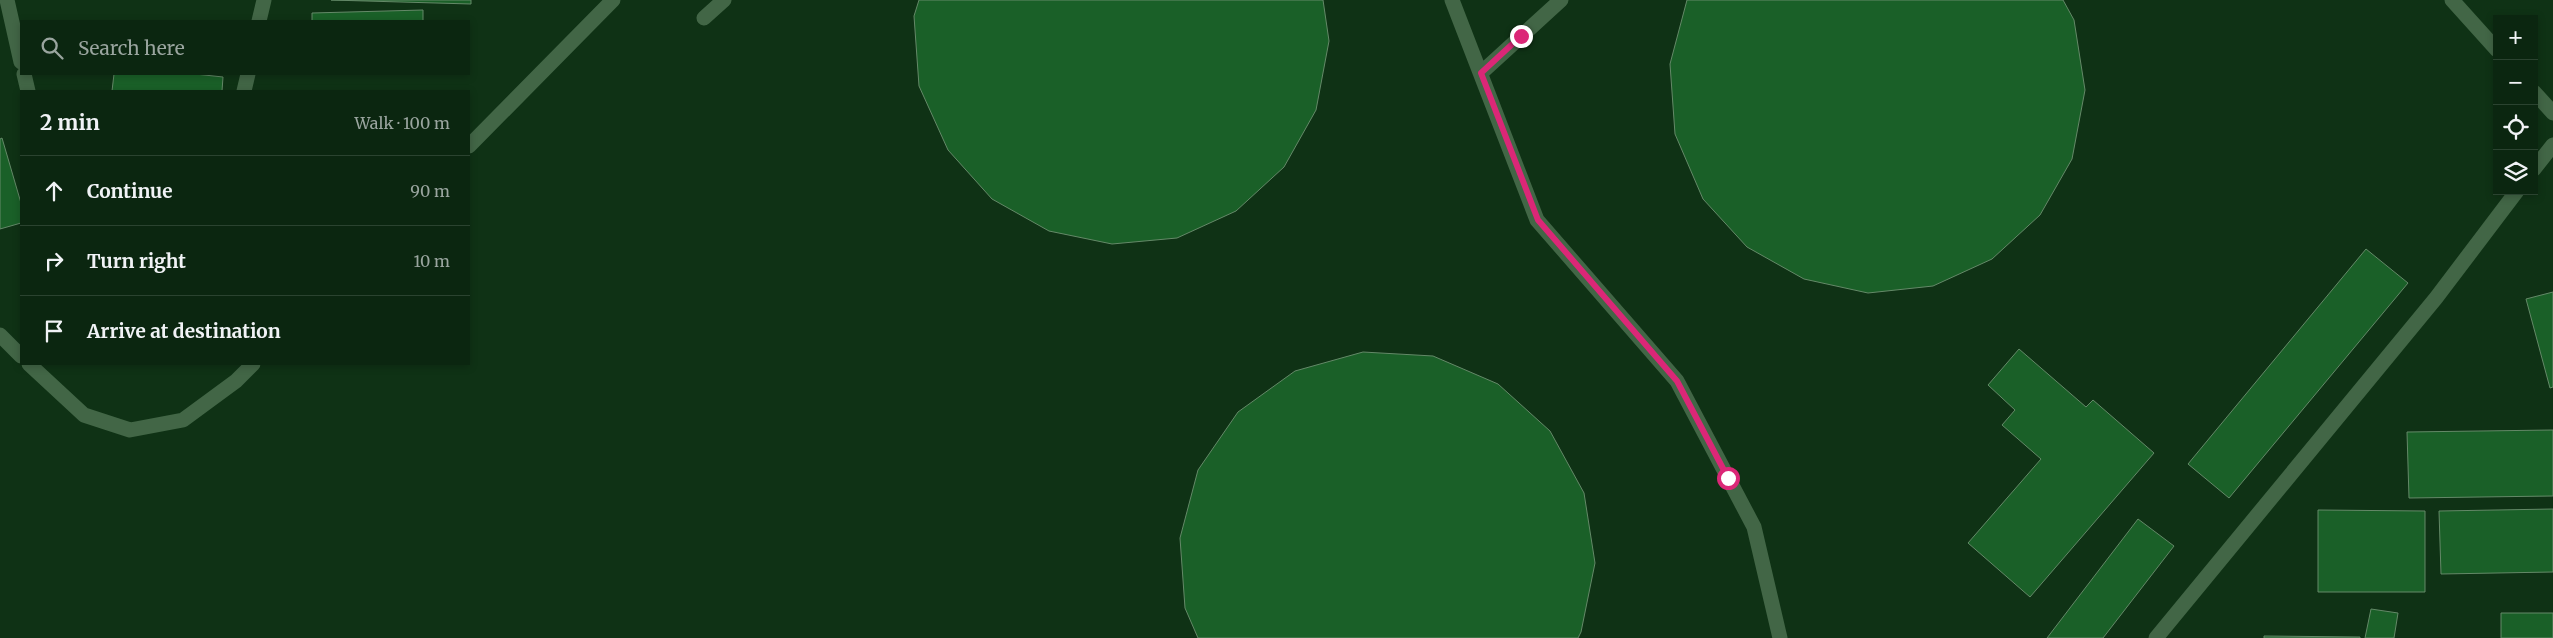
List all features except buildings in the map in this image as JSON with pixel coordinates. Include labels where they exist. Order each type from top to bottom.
[{"type":"street","points":[[7,0],[20,58]]},
{"type":"street","points":[[259,20],[264,0]]},
{"type":"street","points":[[470,145],[613,0]]},
{"type":"street","points":[[704,18],[724,0]]},
{"type":"street","points":[[1452,0],[1538,220],[1677,381],[1754,527],[1780,638]]},
{"type":"street","points":[[1481,73],[1561,0]]},
{"type":"street","points":[[2452,0],[2493,46]]},
{"type":"street","points":[[24,75],[28,90]]},
{"type":"street","points":[[244,90],[248,75]]},
{"type":"street","points":[[2538,96],[2553,113]]},
{"type":"street","points":[[2538,164],[2553,145]]},
{"type":"street","points":[[2156,638],[2436,298],[2514,195]]},
{"type":"street","points":[[0,335],[20,355]]},
{"type":"street","points":[[30,365],[84,416],[130,430],[183,420],[236,382],[252,365]]},
{"type":"route","points":[[1521,36],[1481,73],[1538,220],[1677,381],[1728,478]]}]
